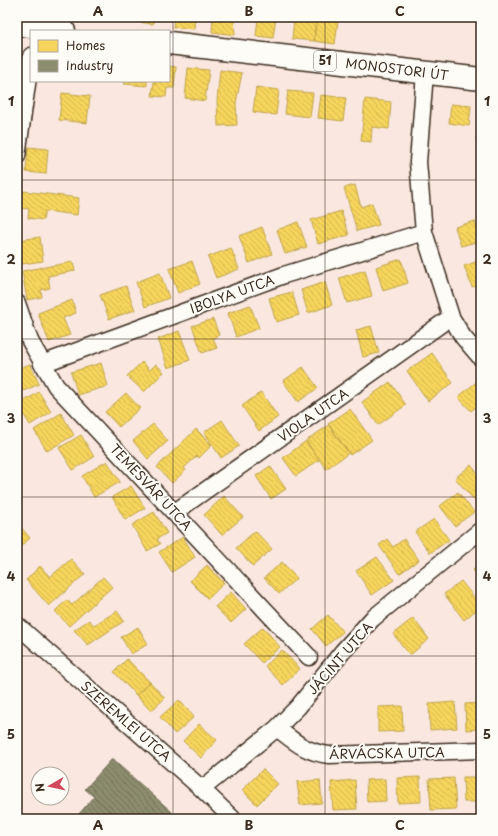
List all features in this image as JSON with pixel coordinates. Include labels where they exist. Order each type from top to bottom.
[{"type":"main road","points":[[28,27],[55,30]]},
{"type":"main road","name":"MONOSTORI ÚT","points":[[170,43],[481,79]]},
{"type":"street","points":[[17,156],[30,63]]},
{"type":"street","points":[[425,73],[418,162],[424,232],[451,317],[463,336],[481,358]]},
{"type":"street","name":"IBOLYA UTCA","points":[[42,364],[284,275],[424,232]]},
{"type":"street","name":"TEMESVÁR UTCA","points":[[17,303],[30,340],[42,364],[56,386],[309,657]]},
{"type":"street","name":"VIOLA UTCA","points":[[175,512],[451,317]]},
{"type":"street","name":"JÁCINT UTCA","points":[[202,789],[277,728],[298,707],[343,651],[372,620],[481,530]]},
{"type":"street","name":"SZEREMLEI UTCA","points":[[17,625],[202,789],[233,819]]},
{"type":"street","name":"ÁRVÁCSKA UTCA","points":[[277,728],[300,747],[324,754],[481,750]]},
{"type":"building: Homes","points":[[95,17],[112,17],[111,20]]},
{"type":"building: Homes","points":[[137,17],[154,17],[153,24],[136,22]]},
{"type":"building: Homes","points":[[174,17],[195,17],[194,29],[173,27]]},
{"type":"building: Homes","points":[[213,17],[234,17],[235,35],[212,32]]},
{"type":"building: Homes","points":[[258,17],[276,17],[273,38],[256,36]]},
{"type":"building: Homes","points":[[294,17],[316,20],[314,41],[292,39]]},
{"type":"building: Homes","points":[[316,20],[338,22],[335,44],[314,41]]},
{"type":"building: Homes","points":[[170,66],[176,67],[174,88],[167,88],[166,97],[152,96],[154,82],[170,82]]},
{"type":"building: Homes","points":[[188,68],[209,70],[205,101],[185,98]]},
{"type":"building: Homes","points":[[220,70],[242,73],[236,103],[237,125],[218,126],[217,101]]},
{"type":"building: Homes","points":[[124,82],[147,82],[147,86],[124,84]]},
{"type":"building: Homes","points":[[256,87],[279,90],[276,115],[253,112]]},
{"type":"building: Homes","points":[[288,91],[313,93],[310,117],[285,114]]},
{"type":"building: Homes","points":[[62,93],[90,96],[87,123],[59,120]]},
{"type":"building: Homes","points":[[321,95],[346,98],[343,121],[318,118]]},
{"type":"building: Homes","points":[[365,99],[391,102],[389,129],[372,127],[371,142],[361,141]]},
{"type":"building: Homes","points":[[451,104],[471,106],[469,126],[449,123]]},
{"type":"building: Homes","points":[[481,106],[481,141],[476,140]]},
{"type":"building: Homes","points":[[28,147],[48,149],[46,174],[26,172]]},
{"type":"building: Homes","points":[[355,185],[361,207],[372,203],[379,225],[357,231],[344,188]]},
{"type":"building: Homes","points":[[23,191],[79,198],[77,215],[45,211],[43,220],[28,218],[29,209],[21,208]]},
{"type":"building: Homes","points":[[341,211],[349,235],[318,244],[311,220]]},
{"type":"building: Homes","points":[[475,221],[480,241],[461,246],[455,227]]},
{"type":"building: Homes","points":[[298,222],[307,247],[285,254],[277,230]]},
{"type":"building: Homes","points":[[262,227],[272,254],[249,263],[239,236]]},
{"type":"building: Homes","points":[[40,237],[43,261],[22,264],[18,240]]},
{"type":"building: Homes","points":[[231,248],[239,269],[216,278],[208,257]]},
{"type":"building: Homes","points":[[401,259],[408,283],[383,291],[376,267]]},
{"type":"building: Homes","points":[[481,260],[481,297],[479,298],[475,286],[472,287],[464,266]]},
{"type":"building: Homes","points":[[192,261],[200,284],[178,293],[169,269]]},
{"type":"building: Homes","points":[[73,262],[75,271],[48,276],[50,288],[41,290],[42,297],[27,300],[22,271]]},
{"type":"building: Homes","points":[[365,270],[372,296],[347,303],[339,278]]},
{"type":"building: Homes","points":[[160,273],[169,298],[145,307],[136,282]]},
{"type":"building: Homes","points":[[325,282],[332,305],[308,313],[301,290]]},
{"type":"building: Homes","points":[[126,286],[135,310],[109,319],[100,295]]},
{"type":"building: Homes","points":[[292,292],[299,315],[276,322],[269,298]]},
{"type":"building: Homes","points":[[72,300],[76,313],[63,318],[70,335],[49,342],[38,313]]},
{"type":"building: Homes","points":[[250,305],[259,328],[236,337],[228,313]]},
{"type":"building: Homes","points":[[213,319],[219,335],[213,338],[217,348],[202,353],[192,326]]},
{"type":"building: Homes","points":[[371,326],[379,353],[363,357],[356,330]]},
{"type":"building: Homes","points":[[179,331],[190,360],[168,368],[158,339]]},
{"type":"building: Homes","points":[[432,353],[453,383],[428,401],[407,371]]},
{"type":"building: Homes","points":[[142,362],[150,370],[156,364],[164,372],[144,392],[127,376]]},
{"type":"building: Homes","points":[[101,363],[108,386],[78,395],[71,372]]},
{"type":"building: Homes","points":[[30,364],[39,384],[17,394],[17,369]]},
{"type":"building: Homes","points":[[303,367],[318,388],[298,402],[283,381]]},
{"type":"building: Homes","points":[[480,379],[481,403],[471,411],[458,397]]},
{"type":"building: Homes","points":[[390,382],[406,405],[378,425],[362,402]]},
{"type":"building: Homes","points":[[39,392],[51,412],[30,425],[18,405]]},
{"type":"building: Homes","points":[[261,392],[278,417],[259,431],[242,406]]},
{"type":"building: Homes","points":[[126,393],[140,408],[119,427],[105,412]]},
{"type":"building: Homes","points":[[350,409],[372,440],[350,455],[328,424]]},
{"type":"building: Homes","points":[[61,413],[74,435],[47,451],[34,430]]},
{"type":"building: Homes","points":[[222,420],[239,446],[221,458],[204,432]]},
{"type":"building: Homes","points":[[153,424],[168,441],[148,459],[133,441]]},
{"type":"building: Homes","points":[[329,425],[349,453],[326,469],[306,441]]},
{"type":"building: Homes","points":[[196,429],[212,445],[199,458],[197,456],[184,468],[186,470],[172,483],[157,467]]},
{"type":"building: Homes","points":[[81,435],[94,457],[73,470],[59,448]]},
{"type":"building: Homes","points":[[306,441],[319,460],[296,476],[283,458]]},
{"type":"building: Homes","points":[[107,461],[120,482],[94,497],[82,476]]},
{"type":"building: Homes","points":[[471,465],[481,478],[480,507],[455,478]]},
{"type":"building: Homes","points":[[270,466],[286,489],[271,499],[256,476]]},
{"type":"building: Homes","points":[[131,486],[145,508],[125,520],[112,497]]},
{"type":"building: Homes","points":[[458,492],[474,512],[455,526],[440,506]]},
{"type":"building: Homes","points":[[224,496],[243,517],[222,535],[204,515]]},
{"type":"building: Homes","points":[[154,512],[167,533],[157,539],[160,544],[147,551],[132,525]]},
{"type":"building: Homes","points":[[434,519],[449,540],[430,553],[415,532]]},
{"type":"building: Homes","points":[[20,526],[30,538],[17,550],[17,529]]},
{"type":"building: Homes","points":[[255,531],[272,549],[253,566],[236,548]]},
{"type":"building: Homes","points":[[183,537],[195,557],[172,572],[159,552]]},
{"type":"building: Homes","points":[[387,539],[393,547],[404,539],[419,560],[399,574],[379,545]]},
{"type":"building: Homes","points":[[377,557],[394,580],[372,595],[356,571]]},
{"type":"building: Homes","points":[[71,559],[85,574],[49,606],[26,580],[40,566],[50,577]]},
{"type":"building: Homes","points":[[282,562],[297,578],[279,594],[264,578]]},
{"type":"building: Homes","points":[[481,564],[481,580],[473,570]]},
{"type":"building: Homes","points":[[207,565],[224,583],[208,599],[190,581]]},
{"type":"building: Homes","points":[[103,577],[112,587],[69,626],[55,611],[67,600],[72,605]]},
{"type":"building: Homes","points":[[461,581],[481,606],[464,620],[444,594]]},
{"type":"building: Homes","points":[[231,592],[246,609],[231,623],[215,607]]},
{"type":"building: Homes","points":[[117,611],[124,621],[88,645],[74,630],[89,620],[94,625]]},
{"type":"building: Homes","points":[[328,615],[343,632],[326,646],[312,629]]},
{"type":"building: Homes","points":[[413,618],[429,639],[410,655],[393,634]]},
{"type":"building: Homes","points":[[138,627],[148,644],[131,654],[121,637]]},
{"type":"building: Homes","points":[[263,627],[280,647],[262,663],[244,644]]},
{"type":"building: Homes","points":[[282,650],[300,669],[283,685],[265,666]]},
{"type":"building: Homes","points":[[127,659],[150,682],[136,695],[114,672]]},
{"type":"building: Homes","points":[[150,682],[165,698],[151,711],[136,695]]},
{"type":"building: Homes","points":[[179,700],[194,717],[175,734],[160,717]]},
{"type":"building: Homes","points":[[455,702],[457,728],[430,730],[429,704]]},
{"type":"building: Homes","points":[[481,703],[481,729],[466,730],[465,704]]},
{"type":"building: Homes","points":[[402,706],[403,731],[378,732],[378,707]]},
{"type":"building: Homes","points":[[199,724],[217,740],[201,758],[183,741]]},
{"type":"building: Homes","points":[[263,769],[278,784],[257,805],[242,790]]},
{"type":"building: Homes","points":[[420,777],[421,802],[398,803],[397,778]]},
{"type":"building: Homes","points":[[463,777],[481,777],[481,802],[464,802]]},
{"type":"building: Homes","points":[[454,778],[456,809],[431,810],[429,779]]},
{"type":"building: Homes","points":[[385,779],[386,801],[367,802],[366,780]]},
{"type":"building: Homes","points":[[320,780],[322,803],[300,805],[297,782]]},
{"type":"building: Homes","points":[[355,780],[357,809],[333,810],[331,782]]},
{"type":"building: Industry","points":[[112,759],[172,812],[166,819],[119,819],[85,789]]},
{"type":"building: Industry","points":[[94,797],[119,819],[81,819],[77,816]]}]
